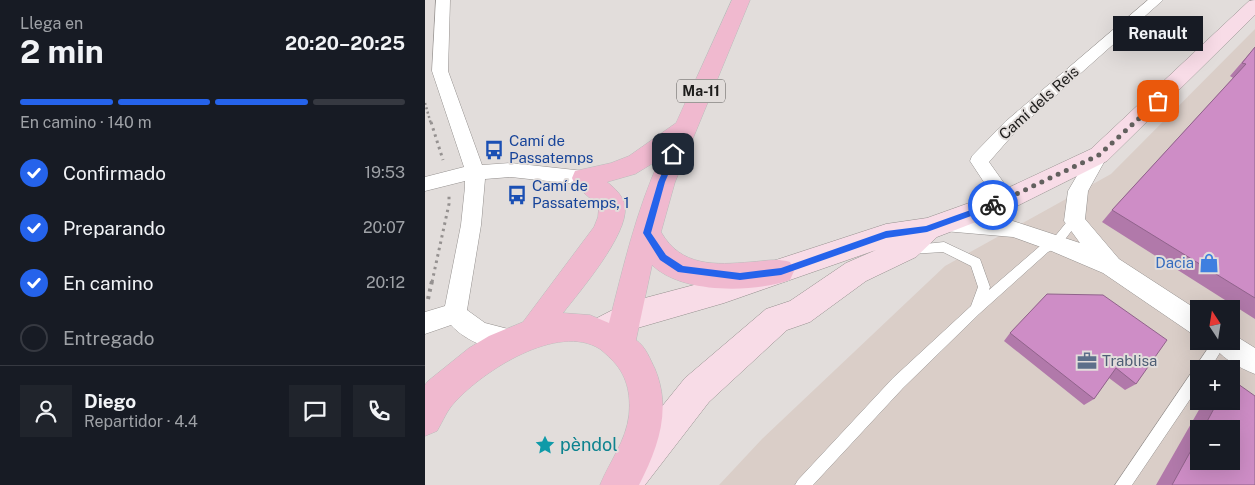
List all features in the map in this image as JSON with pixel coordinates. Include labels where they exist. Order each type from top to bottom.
[{"type":"main road","name":"Ma-11","points":[[530,334],[573,327],[615,331],[662,182],[741,0]]},
{"type":"main road","points":[[584,178],[628,168],[655,152],[685,127]]},
{"type":"main road","points":[[530,334],[583,267],[612,216],[612,206],[607,198],[584,178]]},
{"type":"main road","name":"Ma-11","points":[[430,404],[476,362],[558,318],[597,270],[630,218],[662,182]]},
{"type":"main road","points":[[647,233],[663,258],[681,269],[740,276],[781,271]]},
{"type":"main road","points":[[615,331],[637,363],[646,390],[645,422],[635,458],[620,485]]},
{"type":"street","points":[[443,0],[440,71],[467,144],[475,172],[471,225],[455,313]]},
{"type":"street","name":"Camí dels Reis","points":[[1006,200],[979,161],[1011,126],[1155,0]]},
{"type":"street","points":[[1111,266],[1074,221],[1078,191],[1099,155],[1255,5]]},
{"type":"street","points":[[620,485],[697,390],[777,319],[799,312],[856,272],[906,249],[935,226],[1006,200],[1099,155]]},
{"type":"street","points":[[425,184],[475,172],[511,170],[584,178]]},
{"type":"street","points":[[615,331],[724,290],[886,234],[935,226],[1013,228],[1056,242],[1111,266],[1190,319]]},
{"type":"street","points":[[642,485],[680,431],[789,328],[799,312]]},
{"type":"street","points":[[426,314],[455,313]]},
{"type":"street","points":[[455,313],[465,325],[478,333],[530,334]]},
{"type":"street","points":[[1236,350],[1255,362]]},
{"type":"lane","points":[[803,485],[898,383],[975,310],[1044,249],[1056,242],[1074,221]]},
{"type":"lane","points":[[906,249],[944,247],[976,263],[985,287],[975,310]]},
{"type":"lane","points":[[1123,485],[1190,387]]},
{"type":"path","points":[[425,103],[449,178],[449,204],[426,314]]},
{"type":"shaded area","points":[[1255,29],[1255,485],[719,485],[762,439],[945,266],[1111,174]]},
{"type":"building","points":[[1255,47],[1255,298],[1112,210],[1246,64],[1242,63]]},
{"type":"building","name":"Trablisa","points":[[1047,294],[1103,295],[1167,340],[1136,384],[1116,368],[1094,399],[1010,333]]},
{"type":"building","points":[[1240,385],[1255,396],[1255,485],[1172,485],[1190,452],[1190,470],[1240,470],[1240,420],[1208,420],[1213,410],[1240,410]]},
{"type":"way so far","points":[[993,205],[1099,155],[1158,101]]},
{"type":"place","name":"Renault","points":[[1158,101]]},
{"type":"place","name":"Camí de Passatemps","points":[[494,150]]},
{"type":"place","name":"Camí de Passatemps, 1","points":[[517,195]]},
{"type":"place","name":"Dacia","points":[[1209,263]]},
{"type":"place","name":"Trablisa","points":[[1087,361]]},
{"type":"place","name":"pèndol","points":[[545,445]]},
{"type":"route","points":[[673,154],[662,182],[647,233],[663,258],[681,269],[703,273],[740,276],[781,271],[886,234],[927,229],[993,205]]}]
